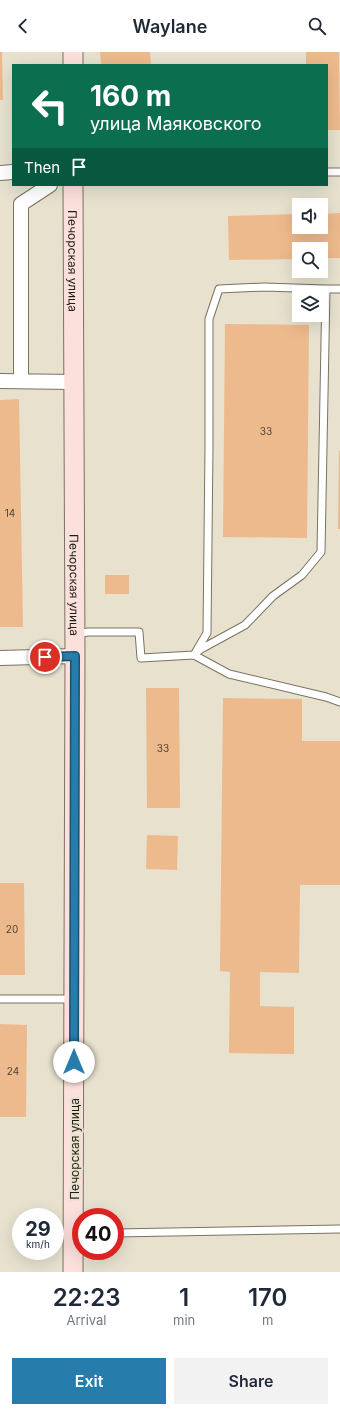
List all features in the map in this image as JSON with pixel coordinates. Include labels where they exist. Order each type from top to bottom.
[{"type":"street","points":[[73,52],[73,64]]},
{"type":"street","points":[[0,172],[12,172]]},
{"type":"street","points":[[21,381],[21,204],[48,186]]},
{"type":"street","name":"Печорская улица","points":[[73,186],[75,635],[74,999],[77,1208]]},
{"type":"street","points":[[0,381],[73,382]]},
{"type":"street","points":[[0,658],[75,656]]},
{"type":"street","name":"Печорская улица","points":[[73,1272],[74,1260]]},
{"type":"lane","points":[[328,172],[340,172]]},
{"type":"lane","points":[[194,655],[206,632],[210,447],[209,319],[219,289],[264,287],[292,288]]},
{"type":"lane","points":[[328,289],[340,289]]},
{"type":"lane","points":[[194,655],[201,649],[245,625],[273,596],[302,574],[321,552],[325,322]]},
{"type":"lane","points":[[75,635],[88,632],[139,632],[141,658],[194,655],[229,674],[326,697],[340,702]]},
{"type":"lane","points":[[0,999],[74,999]]},
{"type":"lane","points":[[124,1233],[340,1229]]},
{"type":"building","points":[[0,52],[2,52],[3,100],[0,100]]},
{"type":"building","points":[[100,52],[150,52],[151,64],[101,64]]},
{"type":"building","points":[[306,52],[339,52],[340,130],[328,130],[328,64],[306,64]]},
{"type":"building","points":[[340,213],[340,258],[328,258],[328,242],[292,242],[292,259],[229,260],[228,216],[292,214],[292,234],[328,234],[328,214]]},
{"type":"building","points":[[225,324],[309,325],[307,538],[223,537]]},
{"type":"building","points":[[19,399],[23,627],[0,627],[0,400]]},
{"type":"building","points":[[339,451],[340,529],[338,529]]},
{"type":"building","points":[[105,575],[129,575],[129,594],[105,594]]},
{"type":"building","points":[[146,688],[179,688],[180,808],[147,808]]},
{"type":"building","points":[[223,698],[302,699],[302,741],[340,741],[340,885],[300,885],[299,973],[260,972],[260,1006],[294,1007],[294,1054],[229,1053],[230,972],[220,971]]},
{"type":"building","points":[[147,835],[178,836],[177,870],[146,869]]},
{"type":"building","points":[[0,883],[24,883],[25,975],[0,975]]},
{"type":"building","points":[[0,1024],[27,1025],[26,1117],[0,1117]]},
{"type":"route","points":[[45,657],[75,656],[74,1062]]}]
